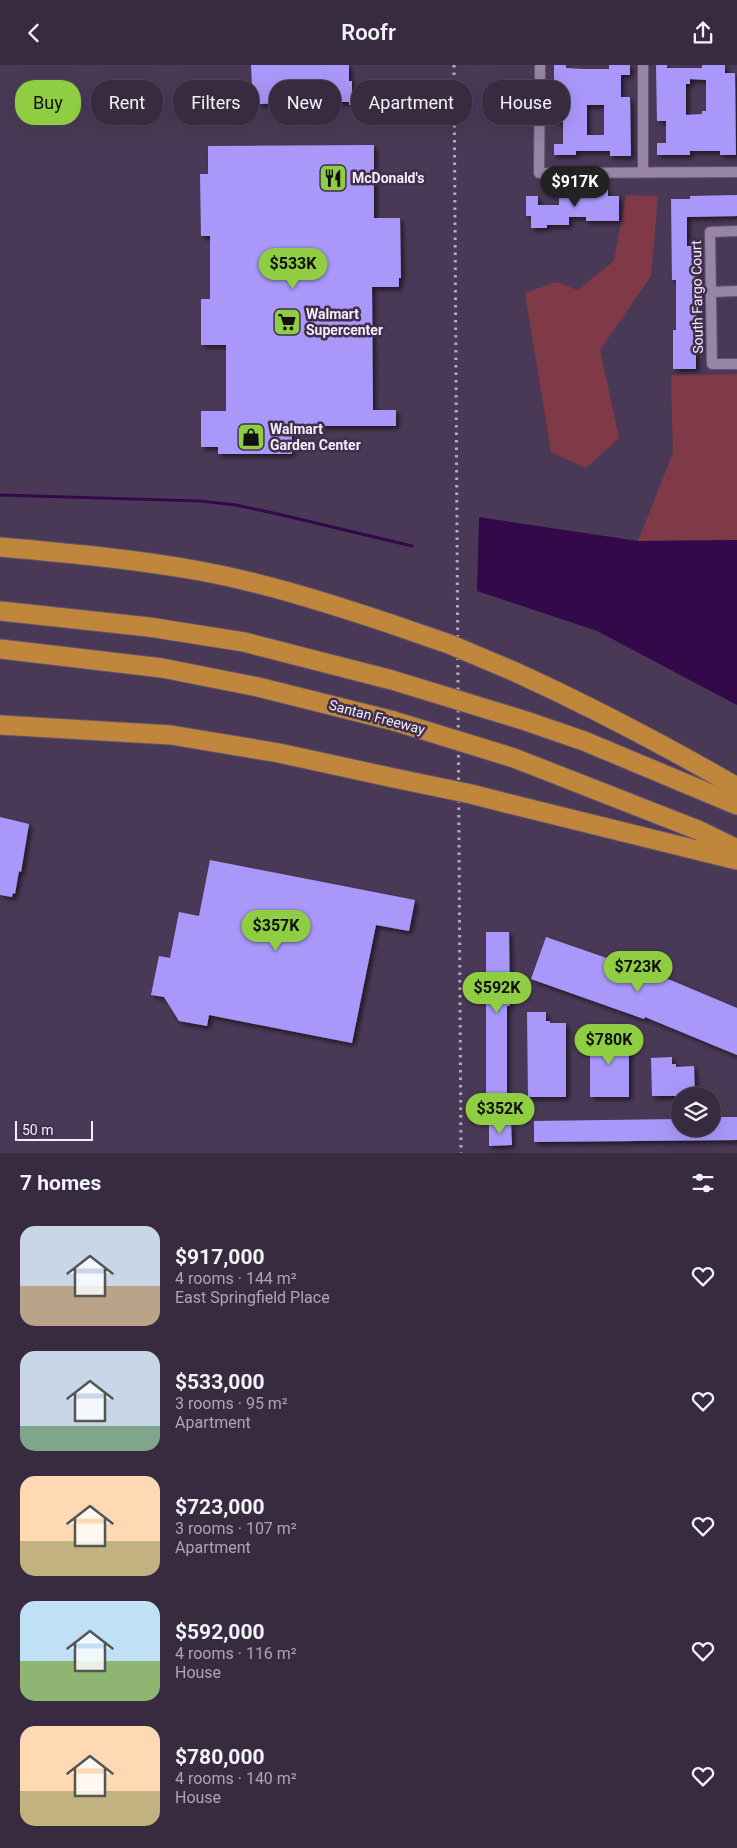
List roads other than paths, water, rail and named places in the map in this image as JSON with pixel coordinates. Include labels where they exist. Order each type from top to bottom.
[{"type":"highway","points":[[0,547],[118,558],[201,571],[302,595],[449,644],[513,671],[564,694],[626,726],[737,787]]},
{"type":"highway","points":[[0,611],[149,627],[244,642],[392,680],[526,721],[603,749],[737,805]]},
{"type":"highway","name":"Santan Freeway","points":[[0,649],[162,668],[268,690],[394,721],[514,758],[698,830],[737,849]]},
{"type":"highway","points":[[0,725],[171,735],[279,753],[471,793],[737,860]]},
{"type":"street","points":[[540,65],[539,173],[737,172]]},
{"type":"street","points":[[643,65],[643,172]]},
{"type":"street","name":"South Fargo Court","points":[[737,231],[710,232],[712,364],[737,364]]},
{"type":"street","points":[[711,291],[737,291]]},
{"type":"waterway","points":[[0,495],[200,501],[236,505],[412,546]]},
{"type":"railway","points":[[454,65],[461,1153]]},
{"type":"place","name":"McDonald's","points":[[333,178]]},
{"type":"place","name":"Walmart Supercenter","points":[[287,322]]},
{"type":"place","name":"Walmart Garden Center","points":[[251,437]]}]
